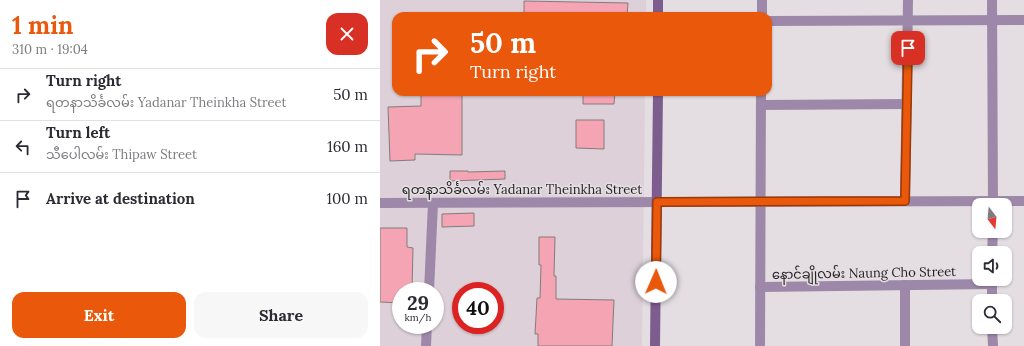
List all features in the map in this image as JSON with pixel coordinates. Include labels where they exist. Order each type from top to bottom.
[{"type":"street","points":[[658,0],[658,12]]},
{"type":"street","points":[[762,0],[762,12]]},
{"type":"street","points":[[905,201],[908,0]]},
{"type":"street","points":[[992,0],[993,198]]},
{"type":"street","points":[[772,21],[1024,20]]},
{"type":"street","points":[[655,346],[658,96]]},
{"type":"street","points":[[760,346],[761,96]]},
{"type":"street","points":[[761,105],[907,104]]},
{"type":"street","name":"ရတနာသိင်္ခလမ်း Yadanar Theinkha Street","points":[[1012,201],[1024,200]]},
{"type":"street","name":"ရတနာသိင်္ခလမ်း Yadanar Theinkha Street","points":[[380,203],[905,201],[972,203]]},
{"type":"street","points":[[429,282],[433,203]]},
{"type":"street","name":"နောင်ချိုလမ်း Naung Cho Street","points":[[760,287],[905,285],[972,282]]},
{"type":"street","points":[[905,285],[905,346]]},
{"type":"street","points":[[426,346],[427,334]]},
{"type":"street","points":[[992,334],[993,346]]},
{"type":"shaded area","points":[[380,0],[646,0],[646,12],[392,12],[392,96],[645,96],[642,346],[380,346]]},
{"type":"building","points":[[524,1],[628,3],[627,12],[524,12]]},
{"type":"building","points":[[421,96],[462,96],[462,155],[415,154],[415,160],[390,161],[388,107],[421,106]]},
{"type":"building","points":[[583,96],[615,96],[614,104],[583,104]]},
{"type":"building","points":[[576,120],[604,120],[604,149],[576,148]]},
{"type":"building","points":[[450,171],[505,171],[505,179],[450,181]]},
{"type":"building","points":[[474,213],[474,226],[442,227],[442,214]]},
{"type":"building","points":[[380,228],[407,228],[407,247],[413,248],[412,282],[392,282],[392,303],[380,302]]},
{"type":"building","points":[[539,237],[555,237],[554,276],[556,276],[556,299],[614,300],[612,346],[538,346],[538,334],[535,334],[537,298],[540,298],[541,265],[539,265]]},
{"type":"route","points":[[656,282],[657,202],[905,201],[908,48]]}]
